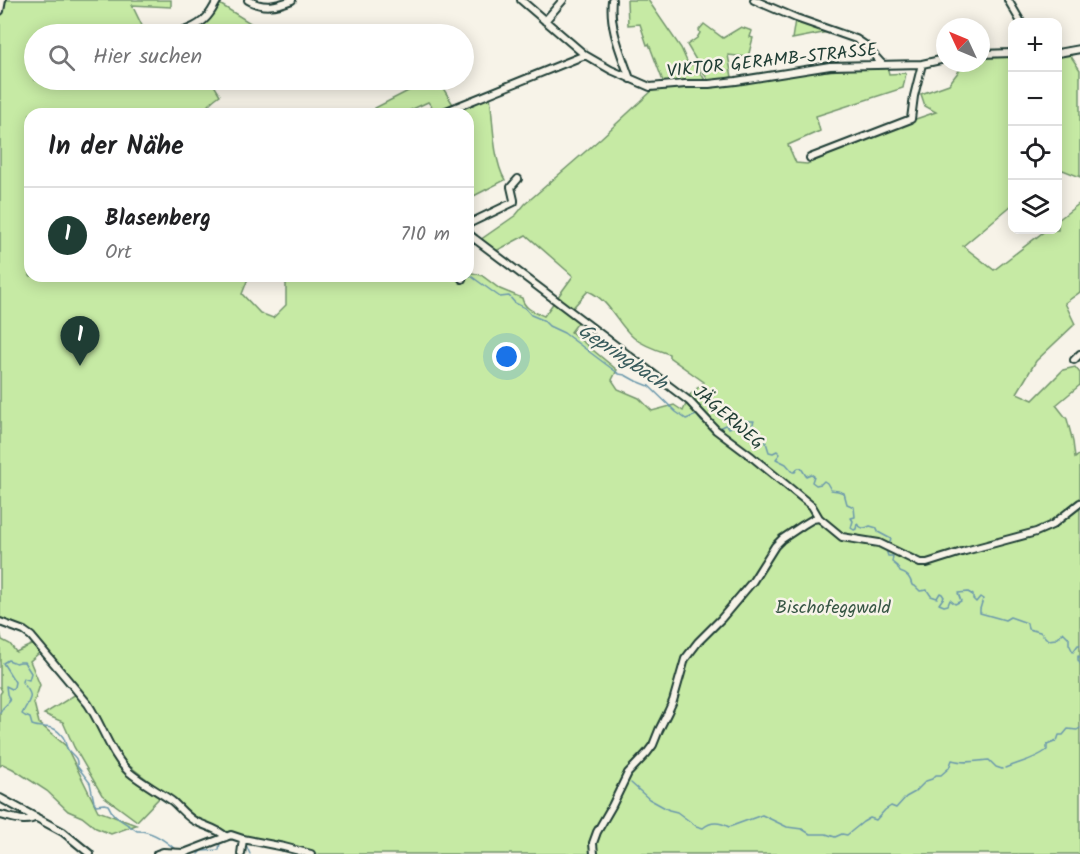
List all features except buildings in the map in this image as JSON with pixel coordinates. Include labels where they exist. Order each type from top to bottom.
[{"type":"street","points":[[0,11],[2,0]]},
{"type":"street","points":[[198,24],[209,15],[218,0]]},
{"type":"street","points":[[248,0],[257,5],[270,6],[292,0]]},
{"type":"street","name":"VIKTOR GERAMB-STRASSE","points":[[521,0],[585,54],[611,70],[650,87],[709,84],[830,66],[922,64],[936,61]]},
{"type":"street","points":[[545,21],[563,0]]},
{"type":"street","points":[[612,0],[614,32],[630,79]]},
{"type":"street","points":[[754,0],[796,18],[856,39],[883,64]]},
{"type":"street","points":[[1008,0],[1019,18]]},
{"type":"street","points":[[1062,52],[1080,49]]},
{"type":"street","points":[[990,54],[1008,53]]},
{"type":"street","points":[[454,108],[585,54]]},
{"type":"street","points":[[810,158],[911,119],[922,64]]},
{"type":"street","points":[[474,221],[512,204],[514,200],[511,187],[518,179]]},
{"type":"street","name":"JÄGERWEG","points":[[474,237],[689,401],[708,422],[812,506],[819,518],[842,537],[884,544],[913,561],[927,563],[1036,532],[1052,525],[1080,503]]},
{"type":"street","points":[[1074,360],[1080,354]]},
{"type":"street","points":[[594,854],[593,843],[597,832],[628,773],[653,745],[673,701],[685,659],[753,581],[782,539],[813,519],[819,518]]},
{"type":"street","points":[[0,622],[24,631],[34,640],[88,704],[127,770],[171,800],[188,816],[200,824],[222,832],[226,837]]},
{"type":"street","points":[[0,798],[70,837],[90,854]]},
{"type":"street","points":[[0,815],[25,821],[36,818]]},
{"type":"street","points":[[157,854],[190,852],[231,835],[311,854]]},
{"type":"street","points":[[240,854],[243,839]]},
{"type":"green space","name":"Bischofeggwald","points":[[0,0],[171,0],[171,7],[132,5],[141,24],[24,24],[24,90],[217,90],[220,95],[207,108],[24,108],[24,282],[247,282],[242,294],[260,313],[273,318],[286,305],[286,282],[474,282],[474,273],[481,275],[500,289],[522,298],[527,307],[544,316],[573,276],[526,235],[496,251],[480,240],[516,215],[525,204],[653,90],[710,87],[815,72],[887,66],[889,74],[906,73],[903,88],[816,116],[820,131],[788,145],[796,163],[807,164],[936,112],[925,106],[921,94],[949,84],[958,72],[990,72],[990,57],[1008,57],[1008,208],[963,246],[994,270],[1041,234],[1062,234],[1062,217],[1080,203],[1080,292],[1065,303],[1075,324],[1036,361],[1017,393],[1033,400],[1063,370],[1075,367],[1080,373],[1080,385],[1056,405],[1067,419],[1075,458],[1080,454],[1080,854],[301,854],[209,827],[127,764],[65,674],[30,631],[0,619]],"holes":[[[588,291],[608,306],[634,338],[646,346],[669,354],[669,357],[704,382],[690,395],[683,411],[674,405],[652,411],[639,398],[618,389],[612,380],[617,370],[571,332],[580,320],[569,312]]]},
{"type":"green space","points":[[627,0],[648,0],[681,48],[689,66],[695,63],[706,82],[664,84],[640,24],[628,25]]},
{"type":"green space","points":[[218,3],[252,24],[199,24]]},
{"type":"green space","points":[[795,20],[828,32],[792,39]]},
{"type":"green space","points":[[704,24],[723,38],[741,27],[752,31],[750,37],[753,38],[748,57],[728,55],[732,77],[709,82],[687,45],[697,38]]},
{"type":"green space","points":[[1071,54],[1080,70],[1080,177],[1062,171],[1062,55]]},
{"type":"green space","points":[[410,90],[444,90],[454,106],[433,108],[428,102],[415,108],[375,108]]},
{"type":"green space","points":[[490,95],[496,151],[505,180],[474,196],[474,108],[459,108]]},
{"type":"green space","points":[[0,632],[2,640],[10,644],[16,652],[33,644],[39,653],[30,661],[40,685],[34,703],[39,723],[66,746],[98,811],[136,825],[111,834],[96,828],[82,817],[68,811],[47,791],[13,769],[3,764],[0,766],[0,694],[2,691],[0,687]]},
{"type":"green space","points":[[76,694],[100,727],[114,758],[131,776],[160,797],[137,821],[102,795],[74,747],[63,722],[44,714]]},
{"type":"waterway","name":"Gepringbach","points":[[474,278],[500,297],[509,296],[531,315],[564,333],[619,374],[649,386],[686,419],[699,414],[699,418],[704,422]]},
{"type":"waterway","name":"Gepringbach","points":[[716,426],[719,428],[725,425],[729,428],[736,425],[743,427],[743,424],[748,421],[754,421],[752,426],[754,434],[764,436],[769,452],[777,451],[780,454],[776,459],[786,464],[793,472],[801,468],[806,476],[811,474],[814,476],[812,482],[816,485],[824,481],[831,490],[844,493],[847,504],[854,507],[855,517],[851,518],[853,521],[851,528],[856,529],[857,524],[863,528],[870,526],[877,528],[878,532],[891,539],[889,545]]},
{"type":"waterway","name":"Gepringbach","points":[[886,550],[888,556],[893,556],[892,562],[900,572],[908,576],[912,585],[920,591],[927,590],[931,596],[937,598],[940,593],[942,594],[944,597],[939,604],[948,605],[950,600],[955,604],[961,601],[958,593],[968,592],[973,595],[976,602],[980,597],[983,599],[980,613],[1005,620],[1010,617],[1027,623],[1028,629],[1040,632],[1048,640],[1056,639],[1063,632],[1069,638],[1073,652],[1080,645]]},
{"type":"waterway","name":"Gepringbach","points":[[1080,657],[1078,656],[1080,664]]},
{"type":"waterway","points":[[0,713],[10,701],[6,686],[12,689],[15,682],[3,663],[8,660],[16,663],[24,662],[31,673],[29,680],[23,678],[22,682],[30,695],[22,714],[30,718],[32,725],[52,728],[59,732],[76,759],[77,766],[90,783],[96,805],[108,805],[113,814],[137,831],[148,832],[176,850]]},
{"type":"waterway","points":[[1005,768],[1032,759],[1047,750],[1047,745],[1057,741],[1059,735],[1063,735],[1068,729],[1080,728]]},
{"type":"waterway","points":[[631,783],[649,799],[703,828],[716,823],[729,827],[762,815],[787,827],[802,829],[810,834],[826,834],[835,837],[842,834],[847,835],[870,818],[876,820],[891,806],[896,808],[926,781],[936,775],[941,775],[949,768],[952,760],[966,762],[989,760],[1002,769]]},
{"type":"waterway","points":[[198,854],[201,851],[219,850],[220,842]]},
{"type":"waterway","points":[[246,845],[250,854]]},
{"type":"place","name":"Blasenberg","points":[[80,366]]}]
